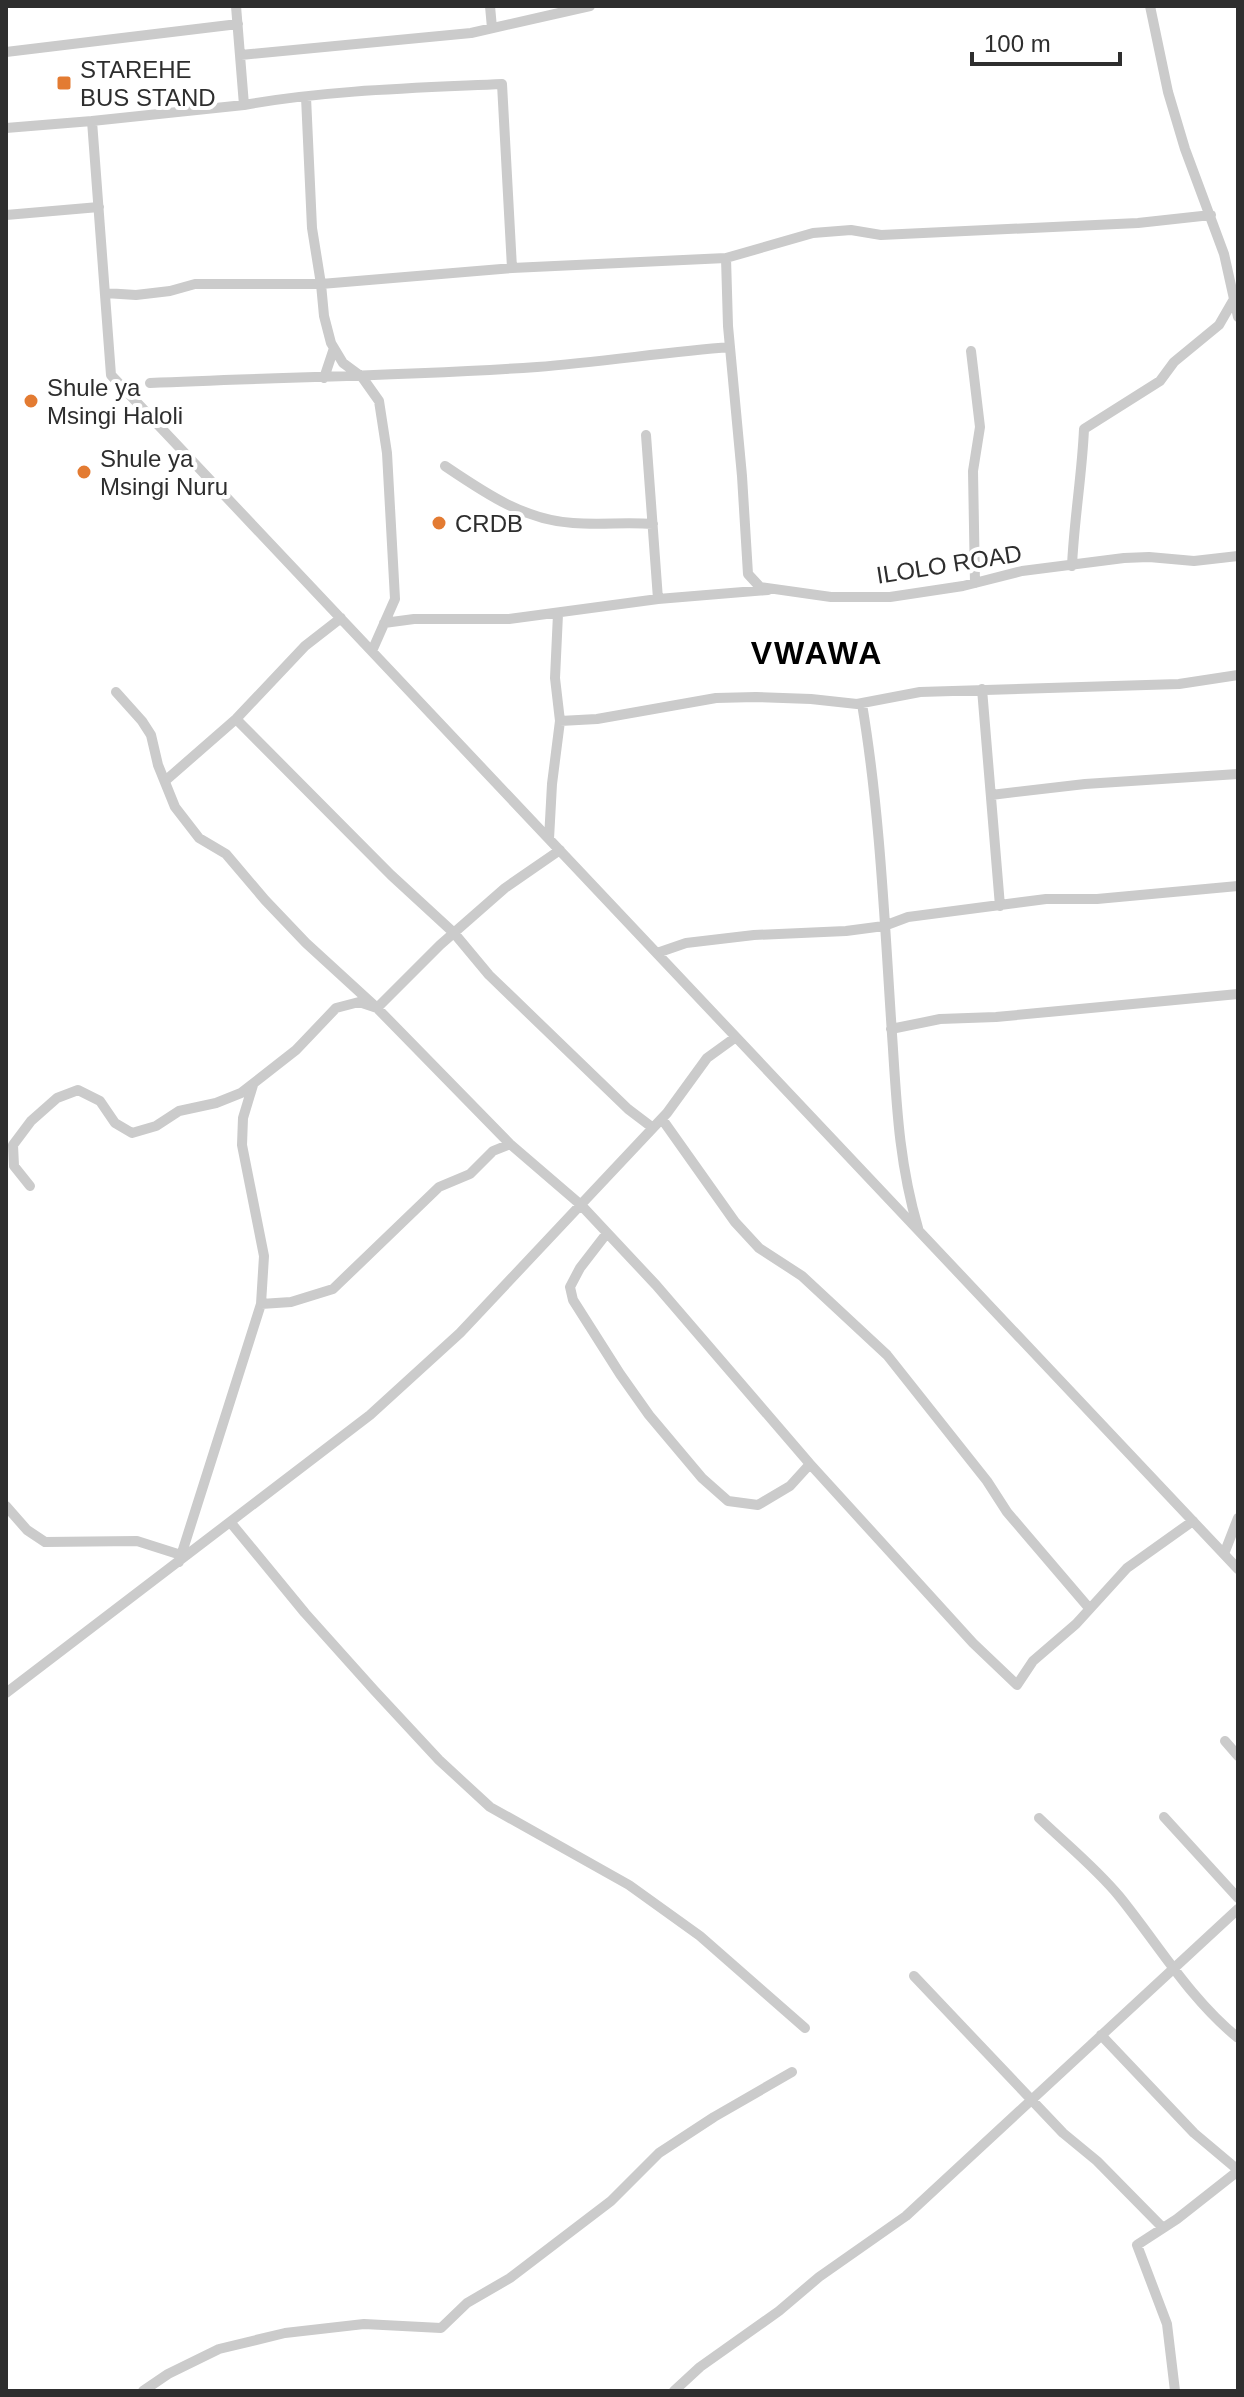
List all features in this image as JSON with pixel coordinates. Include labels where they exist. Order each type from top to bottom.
[{"type":"street","points":[[236,6],[244,105]]},
{"type":"street","points":[[490,6],[492,28]]},
{"type":"street","points":[[241,55],[471,33],[590,6]]},
{"type":"street","points":[[1150,6],[1168,92],[1185,149],[1224,254],[1238,317]]},
{"type":"street","points":[[6,52],[238,24]]},
{"type":"street","points":[[6,128],[306,97],[502,84],[512,268]]},
{"type":"street","points":[[306,97],[312,228],[324,316],[334,348],[343,363],[362,377],[379,401],[387,453],[395,599],[372,651]]},
{"type":"street","points":[[92,121],[111,375],[1238,1569]]},
{"type":"street","points":[[6,215],[99,207]]},
{"type":"street","points":[[105,293],[136,295],[195,284],[321,284],[512,268],[726,258],[813,233],[851,230],[881,235],[1138,223],[1211,215]]},
{"type":"street","points":[[726,258],[748,574],[760,587],[772,589]]},
{"type":"street","points":[[1072,566],[1074,520],[1083,469],[1084,429],[1160,381],[1174,362],[1219,325],[1234,299]]},
{"type":"street","points":[[150,383],[362,377],[421,371],[539,367],[730,347]]},
{"type":"street","points":[[324,378],[334,348]]},
{"type":"street","points":[[971,351],[980,427],[973,471],[975,583]]},
{"type":"street","points":[[646,435],[658,599]]},
{"type":"street","points":[[445,466],[495,499],[533,516],[571,523],[626,521],[653,524]]},
{"type":"street","name":"ILOLO ROAD","points":[[384,623],[414,619],[509,619],[658,599],[733,595],[772,589],[831,597],[890,597],[975,583],[1022,571],[1124,558],[1194,561],[1238,556]]},
{"type":"street","points":[[549,839],[560,721],[555,678],[558,614]]},
{"type":"street","points":[[165,781],[236,719],[305,646],[341,618]]},
{"type":"street","points":[[560,721],[597,719],[716,698],[756,697],[862,704],[920,692],[1179,684],[1238,675]]},
{"type":"street","points":[[982,689],[1000,906]]},
{"type":"street","points":[[116,692],[151,735],[175,807],[199,838],[226,854],[306,943],[377,1008],[510,1144],[581,1205],[656,1285],[810,1464],[973,1643],[1017,1685],[1033,1661],[1076,1624],[1127,1568],[1193,1521]]},
{"type":"street","points":[[862,704],[884,926],[896,1119],[908,1193],[919,1230]]},
{"type":"street","points":[[236,719],[391,875],[454,933],[489,975],[628,1109],[653,1128]]},
{"type":"street","points":[[991,795],[1085,784],[1238,774]]},
{"type":"street","points":[[377,1008],[505,888],[560,850]]},
{"type":"street","points":[[657,953],[686,943],[754,935],[846,931],[884,926],[908,917],[1046,899],[1097,899],[1238,886]]},
{"type":"street","points":[[891,1029],[940,1019],[996,1017],[1238,994]]},
{"type":"street","points":[[30,1186],[14,1166],[13,1145],[31,1121],[57,1098],[78,1090],[100,1101],[115,1123],[132,1133],[156,1126],[179,1111],[216,1103],[241,1093],[296,1050],[336,1008],[359,1002],[377,1008]]},
{"type":"street","points":[[6,1693],[381,1405],[460,1333],[662,1119],[707,1058],[736,1037]]},
{"type":"street","points":[[180,1559],[261,1304],[264,1256],[242,1145],[243,1118],[253,1085]]},
{"type":"street","points":[[662,1119],[735,1222],[759,1248],[802,1276],[887,1355],[1041,1555],[1089,1608]]},
{"type":"street","points":[[261,1304],[291,1302],[333,1289],[439,1187],[470,1174],[493,1151],[510,1144]]},
{"type":"street","points":[[607,1233],[580,1268],[570,1287],[573,1300],[620,1374],[702,1478],[728,1501],[758,1505],[790,1486],[810,1464]]},
{"type":"street","points":[[6,1506],[27,1530],[45,1542],[137,1541],[180,1559]]},
{"type":"street","points":[[1224,1554],[1238,1518]]},
{"type":"street","points":[[231,1523],[374,1690],[439,1760],[490,1807],[629,1885],[700,1936],[805,2028]]},
{"type":"street","points":[[1225,1741],[1238,1756]]},
{"type":"street","points":[[1164,1817],[1238,1898]]},
{"type":"street","points":[[1039,1818],[1118,1894],[1172,1969],[1220,2023],[1238,2038]]},
{"type":"street","points":[[674,2391],[700,2367],[779,2311],[819,2277],[906,2216],[1238,1909]]},
{"type":"street","points":[[914,1976],[1063,2133],[1097,2161],[1163,2228]]},
{"type":"street","points":[[1101,2035],[1194,2133],[1238,2170],[1137,2245],[1167,2324],[1175,2391]]},
{"type":"street","points":[[143,2391],[168,2374],[219,2349],[285,2333],[364,2324],[441,2328],[467,2303],[510,2278],[611,2201],[659,2153],[792,2072]]},
{"type":"place","name":"STAREHE BUS STAND","points":[[64,83]]},
{"type":"place","name":"Shule ya Msingi Haloli","points":[[31,401]]},
{"type":"place","name":"Shule ya Msingi Nuru","points":[[84,472]]},
{"type":"place","name":"CRDB","points":[[439,523]]},
{"type":"district","name":"VWAWA","points":[[817,653]]}]
